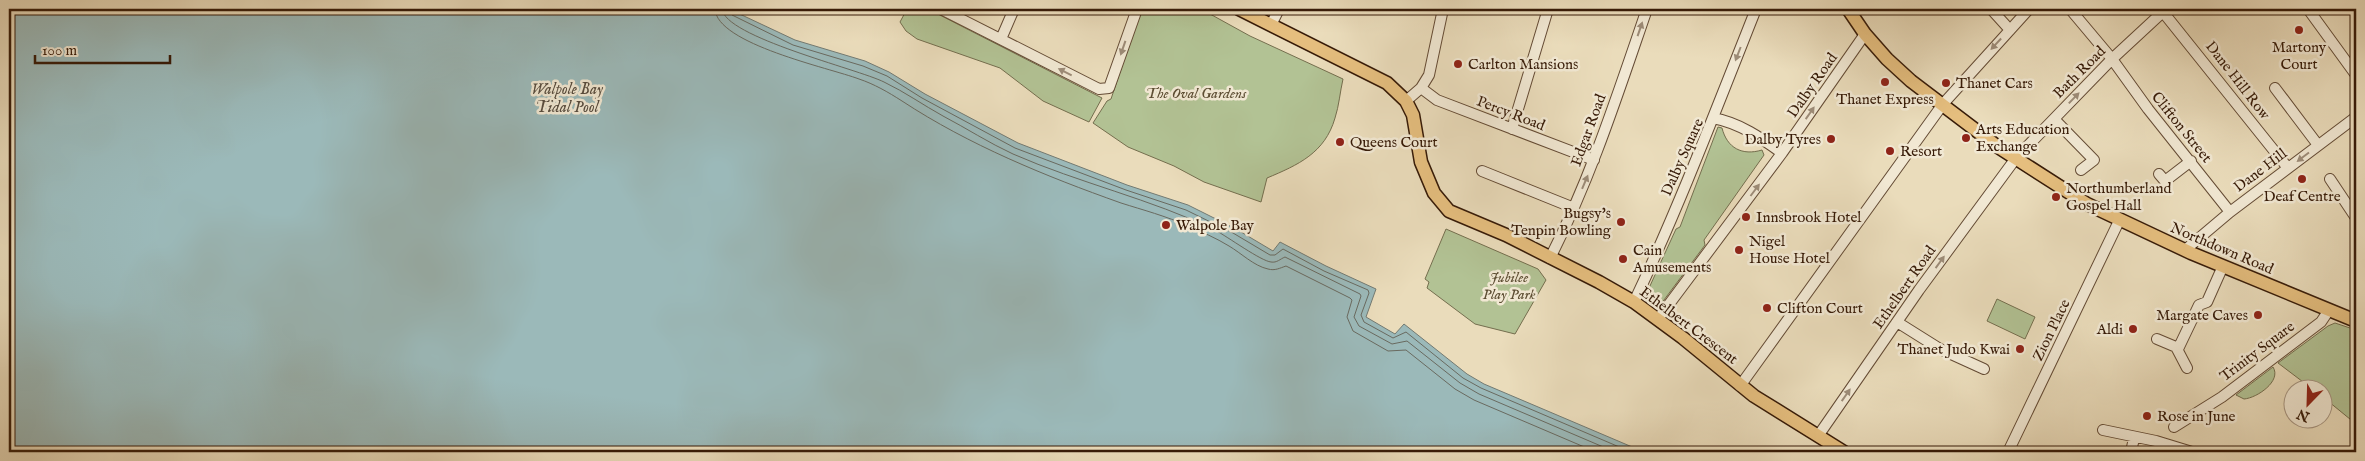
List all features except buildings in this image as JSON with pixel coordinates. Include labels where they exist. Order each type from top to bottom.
[{"type":"main road","points":[[1239,9],[1387,83],[1406,101]]},
{"type":"main road","name":"Northdown Road","points":[[1848,9],[1865,34],[1899,71],[2016,158],[2087,204],[2119,221],[2184,250],[2329,310]]},
{"type":"main road","name":"Ethelbert Crescent","points":[[1406,101],[1416,123],[1419,156],[1441,204],[1458,216],[1506,235],[1634,302],[1658,319],[1740,386],[1843,451]]},
{"type":"main road","points":[[2329,310],[2356,321]]},
{"type":"street","points":[[941,9],[1098,90],[1110,88],[1137,9]]},
{"type":"street","points":[[1001,39],[1014,9]]},
{"type":"street","points":[[1271,25],[1279,9]]},
{"type":"street","points":[[1406,101],[1421,88],[1429,75],[1443,9]]},
{"type":"street","name":"Edgar Road","points":[[1550,258],[1594,160],[1647,9]]},
{"type":"street","points":[[1713,118],[1756,9]]},
{"type":"street","points":[[1991,9],[2010,30]]},
{"type":"street","points":[[1740,386],[1943,104],[2029,9]]},
{"type":"street","name":"Clifton Street","points":[[2070,9],[2230,212]]},
{"type":"street","points":[[2308,9],[2356,75]]},
{"type":"street","points":[[1512,129],[1547,10]]},
{"type":"street","name":"Bath Road","points":[[2016,158],[2161,11]]},
{"type":"street","name":"Dane Hill Row","points":[[2161,11],[2288,168]]},
{"type":"street","name":"Dalby Road","points":[[1782,153],[1865,34]]},
{"type":"street","name":"Percy Road","points":[[1421,88],[1436,100],[1594,160]]},
{"type":"street","points":[[2275,88],[2318,145]]},
{"type":"street","name":"Dane Hill","points":[[2184,250],[2230,212],[2356,117]]},
{"type":"street","name":"Dalby Square","points":[[1634,302],[1713,118],[1724,120],[1746,129],[1782,153]]},
{"type":"street","points":[[2054,119],[2094,160],[2081,170]]},
{"type":"street","points":[[1658,319],[1782,153]]},
{"type":"street","name":"Ethelbert Road","points":[[1818,436],[1897,322],[2016,158]]},
{"type":"street","points":[[2159,174],[2165,181],[2191,161]]},
{"type":"street","points":[[1482,171],[1574,208]]},
{"type":"street","points":[[2330,178],[2355,211]]},
{"type":"street","name":"Zion Place","points":[[2008,452],[2119,221]]},
{"type":"street","points":[[2178,349],[2199,305],[2207,302],[2224,266]]},
{"type":"street","name":"Trinity Square","points":[[2174,427],[2222,397],[2321,322],[2329,310]]},
{"type":"street","points":[[1897,322],[1940,349],[1984,369]]},
{"type":"street","points":[[2157,339],[2176,347],[2187,368]]},
{"type":"street","points":[[2103,430],[2134,438],[2156,441],[2192,452]]},
{"type":"street","points":[[2130,452],[2134,438]]},
{"type":"green space","points":[[907,9],[928,9],[1102,98],[1089,122],[1043,101],[1000,68],[917,39],[906,31],[900,22]]},
{"type":"green space","name":"The Oval Gardens","points":[[1141,9],[1201,9],[1250,36],[1343,79],[1338,109],[1325,140],[1300,163],[1267,178],[1261,202],[1204,182],[1174,166],[1128,147],[1093,123],[1107,101],[1111,99]]},
{"type":"green space","points":[[1718,127],[1722,128],[1728,141],[1736,149],[1748,152],[1762,150],[1764,155],[1704,240],[1705,245],[1658,308],[1644,299],[1676,229],[1680,227]]},
{"type":"green space","name":"Jubilee Play Park","points":[[1446,229],[1538,269],[1546,280],[1515,334],[1475,324],[1427,288],[1429,282],[1425,279]]},
{"type":"green space","points":[[1997,299],[2035,317],[2025,339],[1987,321]]},
{"type":"green space","points":[[2335,323],[2356,330],[2356,424],[2332,404],[2332,378],[2298,378],[2278,363],[2328,326]]},
{"type":"green space","points":[[2273,367],[2275,372],[2274,378],[2267,388],[2249,398],[2244,399],[2236,395]]},
{"type":"water","name":"Walpole Bay Tidal Pool","points":[[9,9],[729,9],[795,40],[865,61],[889,72],[925,94],[1018,143],[1127,185],[1188,205],[1236,229],[1273,251],[1280,242],[1376,289],[1366,317],[1395,334],[1404,324],[1467,374],[1484,384],[1644,452],[9,452]]},
{"type":"place","name":"Martony Court","points":[[2299,30]]},
{"type":"place","name":"Carlton Mansions","points":[[1458,64]]},
{"type":"place","name":"Thanet Express","points":[[1885,82]]},
{"type":"place","name":"Thanet Cars","points":[[1946,83]]},
{"type":"place","name":"Arts Education Exchange","points":[[1966,138]]},
{"type":"place","name":"Dalby Tyres","points":[[1831,139]]},
{"type":"place","name":"Queens Court","points":[[1340,142]]},
{"type":"place","name":"Resort","points":[[1890,151]]},
{"type":"place","name":"Deaf Centre","points":[[2302,179]]},
{"type":"place","name":"Northumberland Gospel Hall","points":[[2056,197]]},
{"type":"place","name":"Innsbrook Hotel","points":[[1746,217]]},
{"type":"place","name":"Bugsy's Tenpin Bowling","points":[[1621,222]]},
{"type":"place","name":"Walpole Bay","points":[[1166,225]]},
{"type":"place","name":"Nigel House Hotel","points":[[1739,250]]},
{"type":"place","name":"Cain Amusements","points":[[1623,259]]},
{"type":"place","name":"Clifton Court","points":[[1767,308]]},
{"type":"place","name":"Margate Caves","points":[[2258,315]]},
{"type":"place","name":"Aldi","points":[[2133,329]]},
{"type":"place","name":"Thanet Judo Kwai","points":[[2020,349]]},
{"type":"place","name":"Rose in June","points":[[2147,416]]}]
